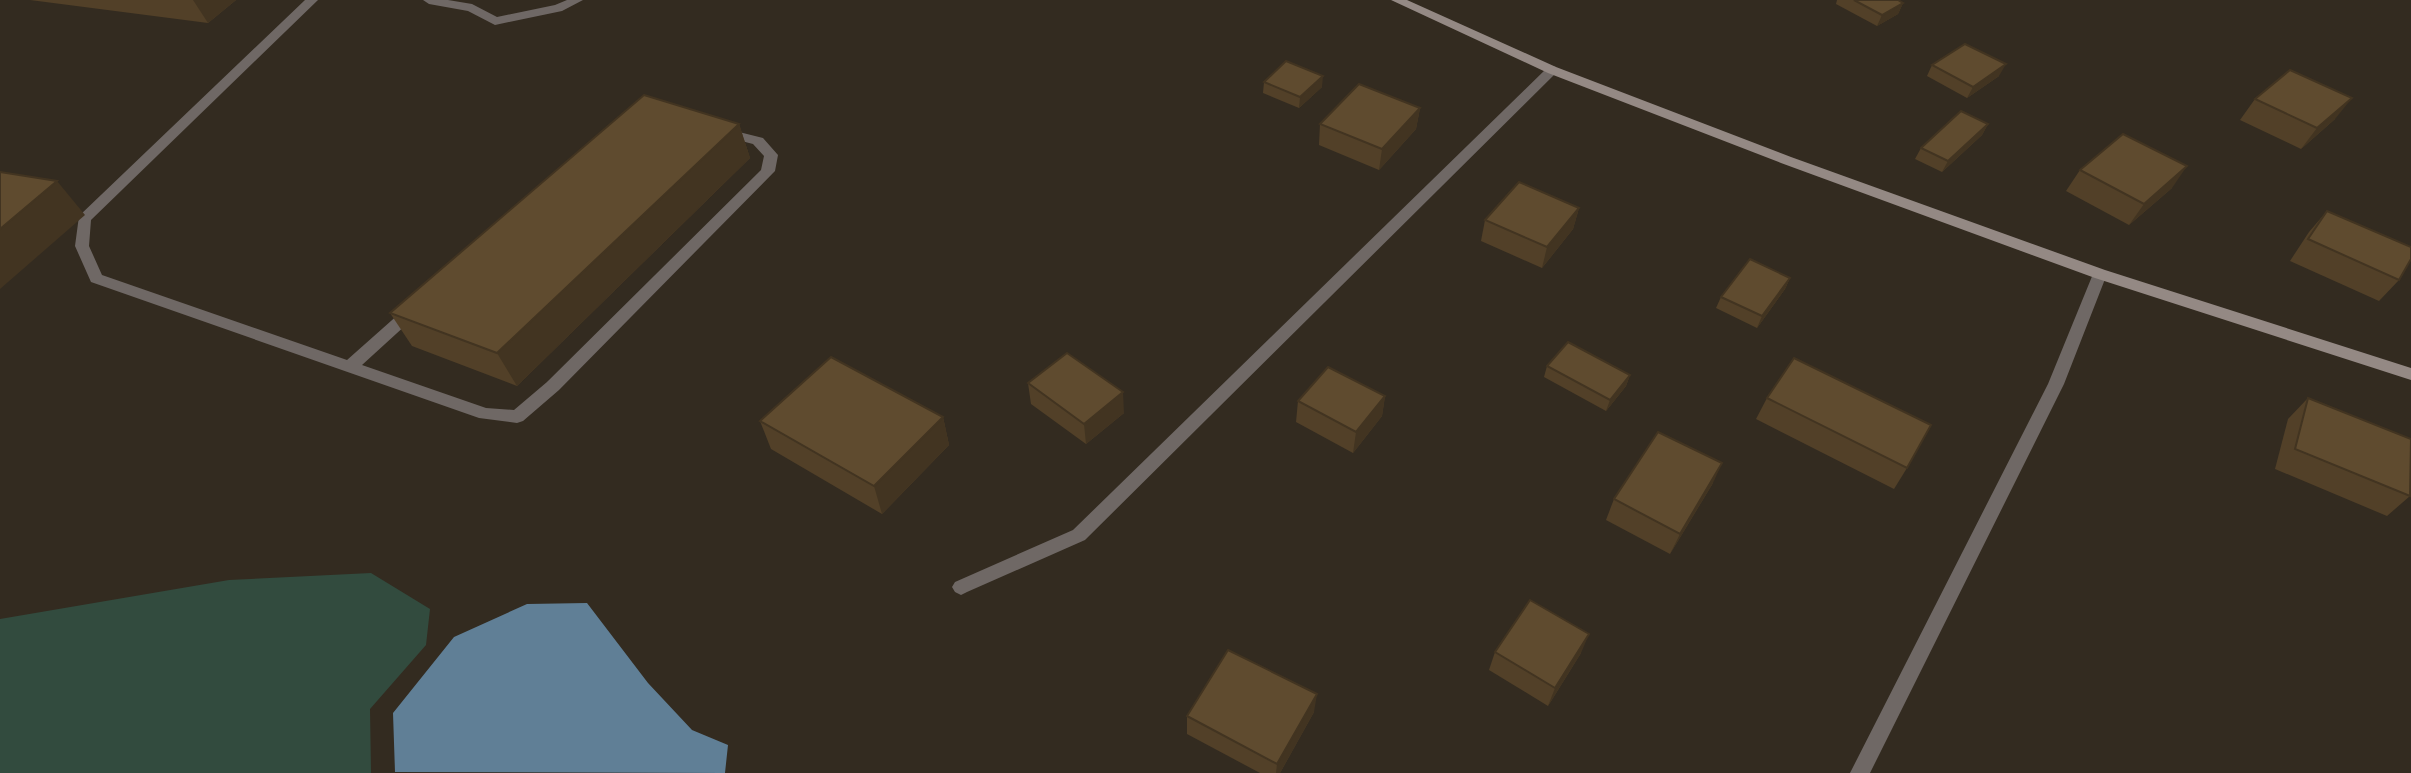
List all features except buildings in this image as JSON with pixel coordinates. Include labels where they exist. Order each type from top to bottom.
[{"type":"street","points":[[1397,0],[1552,70],[1786,160],[2100,274],[2411,374]]},
{"type":"lane","points":[[312,0],[84,219],[82,246],[96,278],[485,414],[517,417],[553,386],[768,171],[771,155],[758,141],[704,127]]},
{"type":"lane","points":[[429,0],[472,8],[495,21],[558,8],[577,0]]},
{"type":"lane","points":[[961,587],[1079,535],[1552,70]]},
{"type":"lane","points":[[1860,773],[2056,384],[2100,274]]},
{"type":"lane","points":[[350,366],[421,303]]},
{"type":"green space","points":[[371,573],[430,609],[426,645],[370,709],[371,773],[0,773],[0,619],[229,580]]},
{"type":"water","points":[[587,603],[648,683],[692,730],[728,745],[725,773],[395,772],[393,713],[454,637],[527,604]]}]
